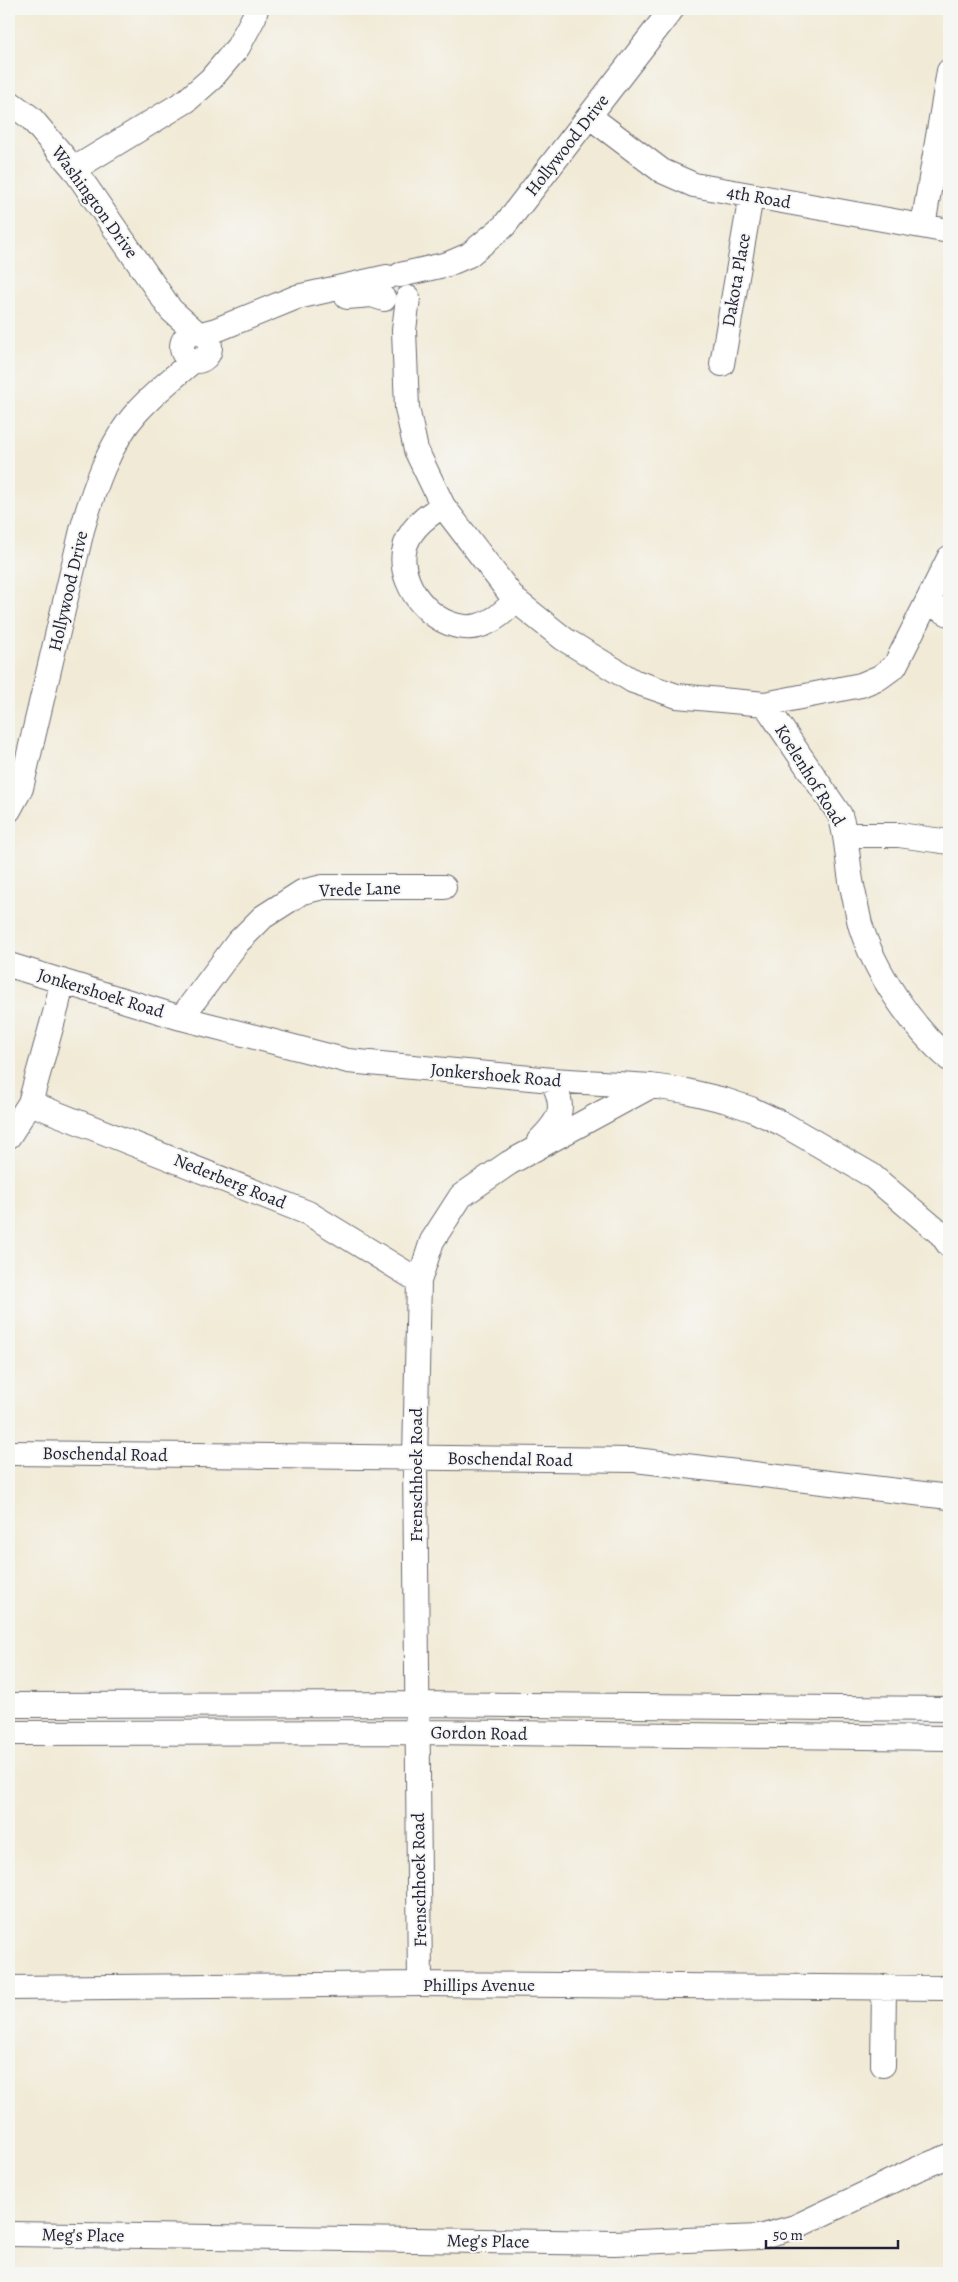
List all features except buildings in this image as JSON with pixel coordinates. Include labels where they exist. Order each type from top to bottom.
[{"type":"street","points":[[74,169],[186,101],[211,79],[238,46],[254,18],[256,9]]},
{"type":"street","name":"Hollywood Drive","points":[[9,810],[21,788],[84,522],[95,490],[114,447],[136,414],[160,389],[194,345],[216,330],[296,297],[397,291],[469,255],[504,226],[672,9]]},
{"type":"street","points":[[923,226],[949,71]]},
{"type":"street","name":"Washington Drive","points":[[9,102],[31,118],[74,169],[194,345]]},
{"type":"street","name":"4th Road","points":[[589,116],[662,171],[694,185],[949,231]]},
{"type":"street","name":"Dakota Place","points":[[722,364],[751,196]]},
{"type":"street","points":[[397,291],[404,330],[409,416],[416,450],[443,506],[515,600],[564,638],[634,680],[678,696],[765,704],[861,685],[880,677],[895,666],[949,558]]},
{"type":"street","points":[[443,506],[420,522],[404,551],[405,573],[419,600],[428,610],[460,627],[477,626],[493,621],[515,600]]},
{"type":"street","points":[[928,603],[949,614]]},
{"type":"street","name":"Koelenhof Road","points":[[765,704],[840,816],[846,835],[851,883],[859,916],[877,964],[900,1002],[931,1043],[949,1059]]},
{"type":"street","points":[[846,835],[899,835],[949,842]]},
{"type":"street","name":"Vrede Lane","points":[[181,1018],[238,942],[263,917],[302,892],[323,887],[444,888]]},
{"type":"street","name":"Jonkershoek Road","points":[[9,965],[181,1018],[348,1061],[552,1080],[651,1086],[686,1091],[724,1100],[751,1109],[783,1124],[871,1175],[941,1234],[949,1245]]},
{"type":"street","points":[[9,1136],[30,1103],[57,1006],[62,981]]},
{"type":"street","points":[[528,1154],[558,1121],[559,1098],[552,1080]]},
{"type":"street","name":"Frenschhoek Road","points":[[420,1984],[415,1458],[419,1281],[432,1240],[461,1196],[509,1163],[651,1086]]},
{"type":"street","name":"Nederberg Road","points":[[30,1103],[308,1213],[419,1281]]},
{"type":"street","name":"Boschendal Road","points":[[9,1453],[635,1460],[949,1497]]},
{"type":"street","name":"Gordon Road","points":[[9,1705],[418,1704],[949,1710]]},
{"type":"street","name":"Gordon Road","points":[[9,1733],[418,1732],[949,1738]]},
{"type":"street","name":"Phillips Avenue","points":[[9,1988],[420,1984],[949,1988]]},
{"type":"street","points":[[883,2065],[884,1987]]},
{"type":"street","name":"Meg's Place","points":[[9,2234],[614,2243],[759,2238],[795,2227],[917,2168],[949,2156]]}]
